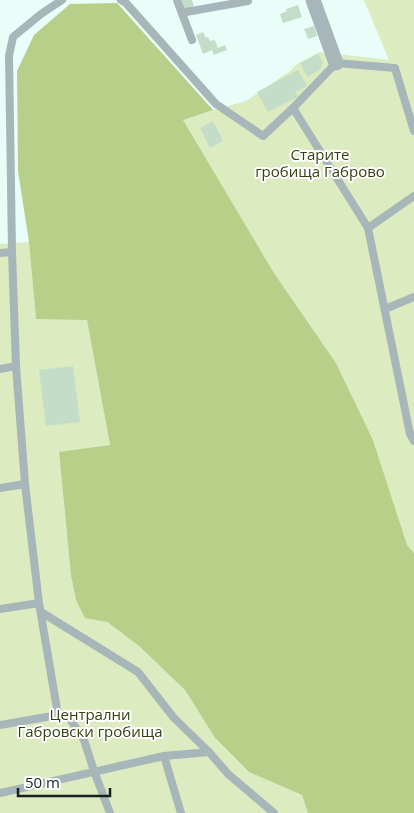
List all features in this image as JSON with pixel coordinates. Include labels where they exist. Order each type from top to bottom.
[{"type":"street","points":[[314,0],[336,63]]},
{"type":"lane","points":[[58,715],[39,603],[25,484],[16,366],[9,56],[13,37],[62,0]]},
{"type":"lane","points":[[121,0],[126,3],[216,104],[263,136],[336,63],[395,68],[414,131]]},
{"type":"lane","points":[[177,0],[192,40]]},
{"type":"lane","points":[[182,13],[248,1]]},
{"type":"lane","points":[[293,108],[368,228],[413,436]]},
{"type":"lane","points":[[368,228],[414,196]]},
{"type":"lane","points":[[0,254],[12,252]]},
{"type":"lane","points":[[384,309],[414,297]]},
{"type":"lane","points":[[0,369],[16,366]]},
{"type":"lane","points":[[0,488],[25,484]]},
{"type":"lane","points":[[0,609],[39,603]]},
{"type":"lane","points":[[41,612],[138,672],[174,718],[209,752],[228,774],[274,813]]},
{"type":"lane","points":[[0,725],[58,715],[70,720],[84,740],[110,813]]},
{"type":"lane","points":[[0,792],[164,756],[209,752]]},
{"type":"lane","points":[[164,756],[181,813]]},
{"type":"green space","name":"Старите гробища Габрово","points":[[364,0],[414,0],[414,553],[407,546],[373,440],[336,363],[274,273],[182,119],[246,101],[296,65],[319,52],[389,60]]},
{"type":"green space","points":[[117,3],[213,110],[183,120],[274,273],[336,363],[373,440],[407,545],[414,553],[414,813],[308,813],[302,795],[249,772],[215,738],[185,690],[139,646],[107,622],[85,618],[76,600],[71,576],[59,452],[110,445],[87,320],[36,319],[29,242],[18,171],[17,71],[34,35],[70,4]]},
{"type":"green space","name":"Централни Габровски гробища","points":[[29,242],[36,319],[87,319],[110,445],[59,453],[71,576],[76,600],[139,646],[185,690],[215,738],[249,772],[302,795],[308,813],[0,813],[0,244]]},
{"type":"building","points":[[180,0],[192,0],[194,6],[184,10]]},
{"type":"building","points":[[298,5],[302,17],[283,23],[280,14],[287,11],[286,9]]},
{"type":"building","points":[[314,26],[317,36],[308,39],[304,29]]},
{"type":"building","points":[[203,32],[210,41],[215,40],[218,48],[225,45],[227,50],[214,55],[212,50],[203,54],[196,35]]},
{"type":"building","points":[[318,54],[323,62],[320,70],[307,77],[300,63]]},
{"type":"building","points":[[298,70],[307,86],[295,92],[298,97],[268,112],[257,92]]},
{"type":"building","points":[[213,121],[223,141],[210,148],[200,128]]},
{"type":"building","points":[[73,366],[80,422],[46,426],[39,370]]}]
